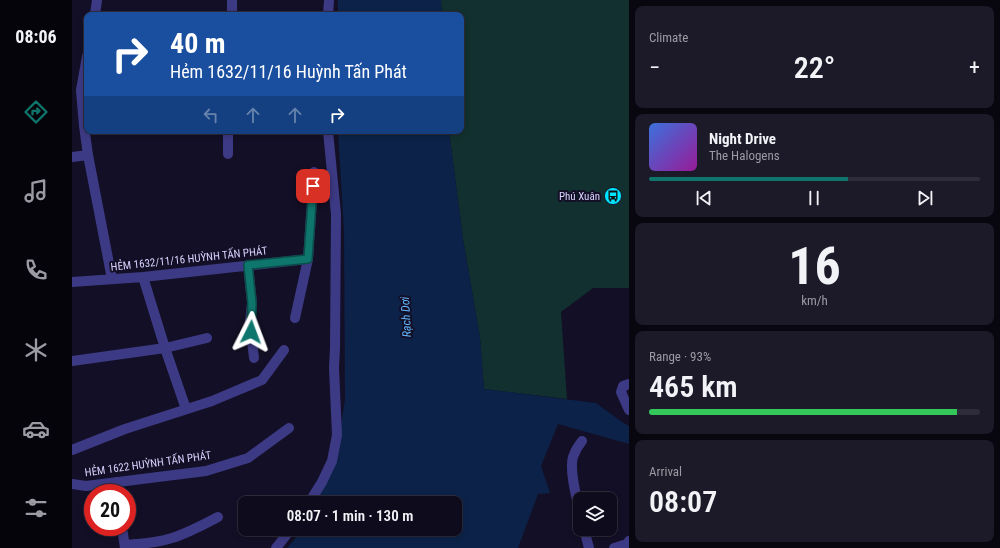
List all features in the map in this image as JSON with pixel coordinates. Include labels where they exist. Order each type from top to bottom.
[{"type":"street","points":[[95,12],[97,0]]},
{"type":"street","points":[[232,0],[232,12]]},
{"type":"street","points":[[328,12],[329,0]]},
{"type":"street","points":[[84,66],[76,91],[84,122]]},
{"type":"street","points":[[86,134],[88,155],[112,279]]},
{"type":"street","points":[[228,134],[228,154]]},
{"type":"street","points":[[314,496],[332,461],[337,435],[334,368],[336,214],[328,134]]},
{"type":"street","points":[[72,157],[88,155]]},
{"type":"street","points":[[295,318],[308,259],[314,172]]},
{"type":"street","name":"HẺM 1632/11/16 HUỲNH TẤN PHÁT","points":[[72,282],[143,277],[308,259]]},
{"type":"street","points":[[248,265],[252,303],[251,332],[254,358]]},
{"type":"street","points":[[143,277],[186,409]]},
{"type":"street","points":[[72,361],[165,348],[207,338]]},
{"type":"street","points":[[72,450],[126,429],[212,401],[262,380],[284,350]]},
{"type":"street","points":[[629,384],[623,386],[621,392],[629,410]]},
{"type":"street","name":"HẺM 1622 HUỲNH TẤN PHÁT","points":[[72,484],[86,486],[206,471],[248,458],[290,428]]},
{"type":"street","points":[[575,492],[572,459],[575,450],[582,441]]},
{"type":"street","points":[[123,536],[125,547],[153,543],[194,529],[218,517]]},
{"type":"street","points":[[276,548],[285,536]]},
{"type":"street","points":[[586,536],[589,548]]},
{"type":"street","points":[[614,548],[629,542]]},
{"type":"green space","points":[[441,0],[629,0],[629,288],[593,288],[561,312],[567,399],[484,389],[480,338],[463,239],[449,134],[464,134],[464,12],[442,12]]},
{"type":"water","points":[[338,0],[441,0],[442,12],[338,12]]},
{"type":"water","name":"Rạch Dơi","points":[[338,134],[449,134],[463,239],[480,338],[484,389],[596,403],[629,426],[629,444],[558,424],[541,466],[550,493],[538,494],[518,548],[287,548],[297,536],[462,536],[462,496],[319,496],[336,457],[345,399],[344,231]]},
{"type":"place","name":"Phú Xuân","points":[[613,196]]},
{"type":"route","points":[[251,332],[250,321],[252,303],[248,265],[308,259],[313,186]]}]
